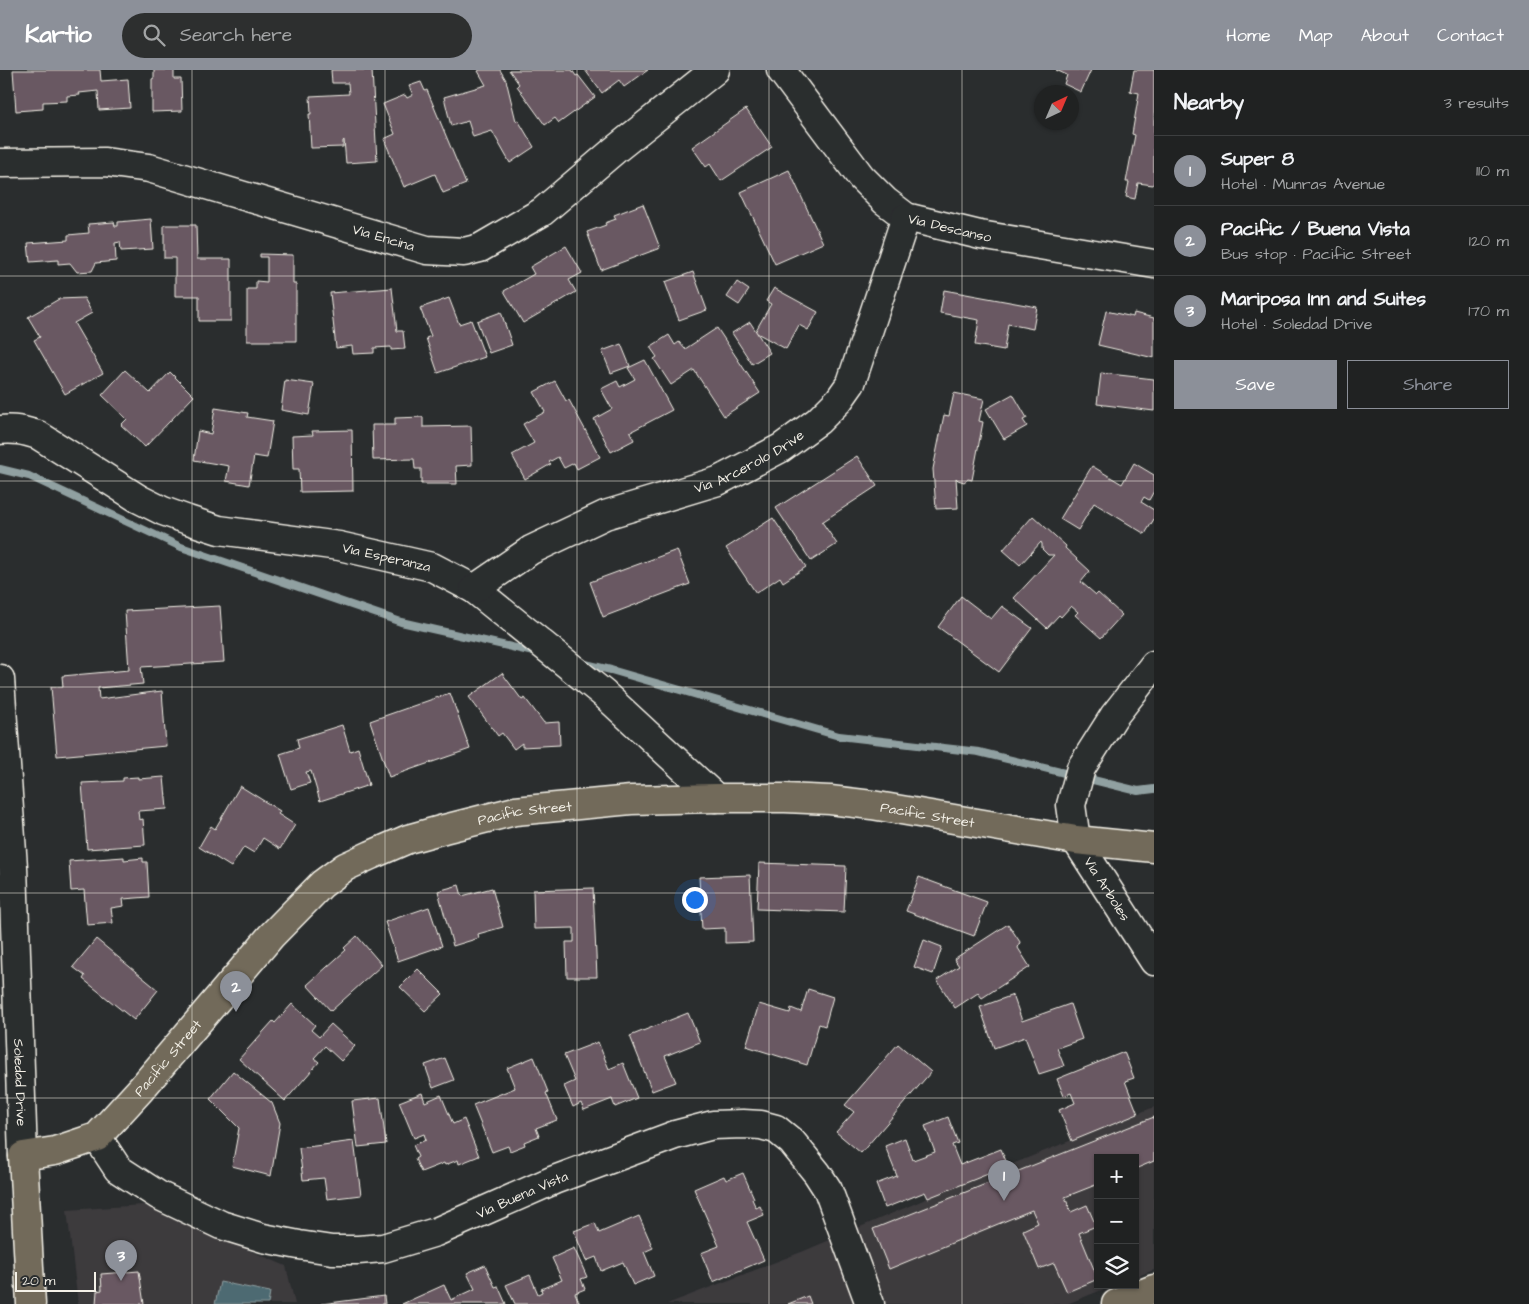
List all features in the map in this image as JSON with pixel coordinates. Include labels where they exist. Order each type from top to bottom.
[{"type":"main road","name":"Pacific Street","points":[[23,1156],[55,1151],[96,1137],[141,1089],[271,936],[322,884],[345,867],[408,839],[515,811],[631,800],[785,798],[847,802],[1076,840],[1154,848]]},
{"type":"main road","name":"Soledad Drive","points":[[23,1156],[31,1304]]},
{"type":"main road","points":[[1116,1304],[1154,1289]]},
{"type":"street","name":"Via Encina","points":[[0,163],[105,162],[149,168],[427,250],[464,252],[480,248],[542,212],[616,149],[715,70]]},
{"type":"street","name":"Via Descanso","points":[[781,70],[861,177],[884,201],[906,217],[980,235],[1154,264]]},
{"type":"street","name":"Via Arcerolo Drive","points":[[474,589],[531,550],[605,515],[718,481],[781,448],[818,421],[839,400],[851,383],[906,217]]},
{"type":"street","name":"Via Esperanza","points":[[0,430],[24,430],[38,435],[139,499],[188,520],[219,530],[339,546],[432,567],[474,589],[604,694],[716,798]]},
{"type":"street","points":[[1076,840],[1071,805],[1081,768],[1114,716],[1154,665]]},
{"type":"street","name":"Soledad Drive","points":[[0,680],[13,867],[23,1156]]},
{"type":"street","name":"Via Arboles","points":[[1076,840],[1154,960]]},
{"type":"street","name":"Via Buena Vista","points":[[96,1137],[118,1169],[158,1195],[221,1225],[263,1238],[298,1245],[332,1250],[358,1250],[383,1248],[436,1232],[554,1180],[675,1135],[713,1125],[761,1125],[776,1129],[792,1142],[828,1190],[870,1304]]},
{"type":"shaded area","points":[[1154,1107],[1154,1270],[1139,1276],[1139,1154],[1094,1154],[1094,1289],[1104,1289],[1067,1304],[667,1304],[804,1251],[928,1198]]},
{"type":"shaded area","points":[[143,1205],[286,1266],[295,1304],[78,1304],[67,1210]]},
{"type":"water","points":[[220,1282],[270,1292],[268,1304],[215,1304]]},
{"type":"building","points":[[13,70],[100,70],[101,81],[128,79],[130,108],[99,110],[98,91],[67,96],[67,101],[43,102],[43,109],[16,111]]},
{"type":"building","points":[[154,70],[174,70],[174,79],[181,79],[182,111],[152,112],[152,79],[154,78]]},
{"type":"building","points":[[331,70],[372,70],[377,161],[346,163],[344,140],[343,147],[311,148],[310,96],[349,94],[348,83],[332,83]]},
{"type":"building","points":[[500,70],[506,80],[516,121],[518,120],[534,147],[510,163],[492,131],[473,137],[468,121],[451,126],[444,97],[486,85],[478,71]]},
{"type":"building","points":[[509,70],[572,70],[595,97],[559,123],[555,118],[545,125],[517,86],[519,84]]},
{"type":"building","points":[[585,70],[648,70],[624,87],[619,80],[602,93]]},
{"type":"building","points":[[1056,70],[1091,70],[1081,92],[1079,91],[1079,85],[1064,84],[1067,75]]},
{"type":"building","points":[[1134,70],[1154,70],[1154,182],[1153,185],[1138,183],[1135,199],[1126,197],[1129,182],[1126,182],[1135,135],[1132,134],[1139,93],[1130,91]]},
{"type":"building","points":[[421,82],[425,91],[427,90],[466,184],[443,193],[435,174],[404,187],[384,139],[395,134],[383,104],[405,95],[407,98],[413,95],[409,86]]},
{"type":"building","points":[[746,109],[772,147],[721,181],[710,164],[706,167],[692,147]]},
{"type":"building","points":[[789,170],[823,243],[775,264],[741,192]]},
{"type":"building","points":[[643,204],[660,248],[601,270],[587,232],[616,219],[614,215]]},
{"type":"building","points":[[151,219],[153,249],[121,251],[120,242],[115,243],[116,261],[96,263],[92,271],[77,272],[70,263],[58,264],[58,260],[30,262],[28,243],[68,240],[68,235],[89,233],[88,224],[114,222],[115,226],[118,226],[118,222]]},
{"type":"building","points":[[164,225],[196,225],[197,259],[231,259],[231,321],[199,321],[199,296],[175,296],[175,258],[164,258]]},
{"type":"building","points":[[566,246],[582,273],[569,280],[576,292],[523,323],[504,291],[534,274],[530,267]]},
{"type":"building","points":[[260,254],[293,255],[293,284],[296,284],[296,341],[247,341],[247,289],[256,289],[256,281],[267,282],[267,257],[260,257]]},
{"type":"building","points":[[693,272],[707,310],[679,320],[665,282]]},
{"type":"building","points":[[737,282],[749,290],[739,305],[727,297]]},
{"type":"building","points":[[392,288],[397,331],[403,331],[405,349],[391,350],[391,347],[374,348],[374,353],[353,354],[352,346],[336,348],[330,293]]},
{"type":"building","points":[[774,288],[818,312],[808,330],[799,325],[786,349],[755,332],[771,304],[766,301]]},
{"type":"building","points":[[944,290],[1037,307],[1033,329],[1008,324],[1004,350],[975,345],[979,320],[940,313]]},
{"type":"building","points":[[84,298],[92,313],[74,323],[103,373],[65,394],[34,340],[40,337],[28,317],[59,299]]},
{"type":"building","points":[[449,298],[459,324],[471,320],[485,357],[438,373],[426,338],[431,336],[420,308]]},
{"type":"building","points":[[1106,311],[1133,317],[1134,313],[1154,318],[1154,358],[1098,345]]},
{"type":"building","points":[[501,312],[512,345],[489,353],[477,321]]},
{"type":"building","points":[[750,322],[770,353],[752,364],[732,333]]},
{"type":"building","points":[[717,328],[760,393],[724,416],[694,370],[671,385],[654,359],[657,357],[650,347],[669,335],[675,345],[679,342],[685,349]]},
{"type":"building","points":[[621,344],[630,366],[611,373],[602,351]]},
{"type":"building","points":[[645,360],[672,410],[630,432],[634,440],[611,452],[594,419],[612,409],[601,389],[617,381],[620,387],[635,379],[628,368]]},
{"type":"building","points":[[125,370],[150,393],[170,372],[194,396],[145,447],[121,425],[127,419],[102,395]]},
{"type":"building","points":[[1101,373],[1154,379],[1154,411],[1097,404]]},
{"type":"building","points":[[285,380],[314,384],[309,415],[281,410]]},
{"type":"building","points":[[555,381],[566,401],[569,400],[600,457],[577,469],[574,463],[564,468],[558,457],[549,462],[551,464],[525,479],[512,455],[534,443],[523,424],[545,412],[534,392]]},
{"type":"building","points":[[954,393],[984,399],[979,421],[983,422],[972,480],[968,479],[964,482],[956,478],[958,508],[936,509],[933,469],[944,415],[949,416]]},
{"type":"building","points":[[1013,394],[1027,418],[1023,420],[1027,426],[1004,439],[986,409]]},
{"type":"building","points":[[215,408],[248,413],[247,417],[273,421],[267,458],[254,456],[249,485],[226,481],[229,466],[194,460],[198,431],[211,434]]},
{"type":"building","points":[[423,417],[423,427],[471,426],[472,465],[456,466],[457,484],[421,484],[421,469],[415,469],[414,459],[373,460],[372,425],[395,425],[395,418]]},
{"type":"building","points":[[352,430],[353,491],[300,492],[299,469],[293,469],[292,436],[313,435],[312,431]]},
{"type":"building","points":[[857,456],[877,486],[822,522],[837,544],[811,561],[776,508]]},
{"type":"building","points":[[1134,463],[1154,475],[1154,491],[1149,500],[1144,497],[1141,502],[1154,510],[1154,519],[1145,534],[1094,503],[1078,530],[1060,519],[1092,466],[1122,484]]},
{"type":"building","points":[[1033,516],[1090,571],[1081,582],[1096,595],[1098,593],[1122,615],[1101,638],[1075,615],[1078,612],[1071,606],[1047,628],[1014,598],[1054,555],[1048,555],[1042,549],[1041,542],[1020,565],[1003,550]]},
{"type":"building","points":[[773,518],[806,567],[783,582],[780,577],[756,593],[726,548]]},
{"type":"building","points":[[677,550],[690,584],[603,617],[590,582]]},
{"type":"building","points":[[961,596],[991,619],[1002,606],[1032,628],[999,672],[938,627]]},
{"type":"building","points":[[220,606],[224,662],[141,667],[143,684],[98,688],[99,699],[162,691],[166,746],[57,756],[51,687],[63,687],[62,676],[129,670],[125,611]]},
{"type":"building","points":[[502,673],[522,700],[525,698],[544,723],[559,722],[560,745],[522,747],[522,743],[514,749],[502,733],[498,736],[469,697]]},
{"type":"building","points":[[450,693],[470,749],[389,777],[370,721]]},
{"type":"building","points":[[342,725],[350,751],[358,748],[369,785],[320,801],[311,771],[306,772],[310,783],[291,789],[280,754],[299,748],[297,739]]},
{"type":"building","points":[[138,777],[138,779],[164,777],[167,809],[138,811],[139,820],[143,819],[145,845],[87,849],[82,783],[123,781],[123,778]]},
{"type":"building","points":[[240,786],[280,811],[278,814],[295,825],[280,849],[263,838],[254,853],[244,847],[231,867],[199,847],[211,826],[215,829]]},
{"type":"building","points":[[124,857],[124,860],[143,858],[143,862],[147,862],[149,897],[123,899],[124,906],[111,908],[113,923],[87,925],[84,890],[71,891],[69,861]]},
{"type":"building","points":[[759,863],[846,866],[844,912],[757,909]]},
{"type":"building","points":[[750,875],[753,942],[725,943],[725,928],[702,929],[699,877]]},
{"type":"building","points":[[919,877],[987,902],[974,936],[906,911]]},
{"type":"building","points":[[459,885],[462,896],[492,888],[503,927],[478,934],[479,938],[453,946],[438,891]]},
{"type":"building","points":[[593,888],[597,977],[567,977],[566,942],[574,942],[574,928],[534,929],[533,890]]},
{"type":"building","points":[[429,907],[442,946],[398,961],[385,922]]},
{"type":"building","points":[[1008,924],[1020,942],[1018,948],[1030,967],[982,998],[978,993],[955,1008],[937,980],[959,966],[954,959]]},
{"type":"building","points":[[357,936],[382,965],[331,1011],[307,985],[346,950],[344,948]]},
{"type":"building","points":[[96,939],[158,990],[134,1020],[83,979],[85,976],[73,967]]},
{"type":"building","points":[[924,940],[942,947],[933,974],[914,967]]},
{"type":"building","points":[[418,969],[443,994],[425,1011],[400,987]]},
{"type":"building","points":[[808,989],[833,997],[825,1026],[819,1024],[807,1065],[746,1046],[759,1004],[790,1013],[791,1008],[801,1012]]},
{"type":"building","points":[[1013,995],[1022,1021],[1070,1004],[1082,1039],[1057,1048],[1064,1066],[1039,1074],[1025,1037],[994,1048],[980,1007]]},
{"type":"building","points":[[292,1004],[315,1025],[311,1030],[319,1037],[331,1024],[355,1046],[341,1061],[325,1046],[314,1058],[319,1062],[285,1101],[239,1059],[273,1021],[275,1023]]},
{"type":"building","points":[[688,1013],[700,1042],[665,1056],[676,1082],[652,1091],[630,1036]]},
{"type":"building","points":[[598,1042],[609,1069],[623,1063],[637,1098],[615,1107],[612,1099],[584,1110],[581,1103],[573,1107],[564,1086],[575,1081],[564,1055]]},
{"type":"building","points":[[898,1044],[931,1072],[861,1153],[836,1132],[854,1112],[845,1105]]},
{"type":"building","points":[[1124,1052],[1134,1078],[1125,1081],[1138,1114],[1072,1141],[1059,1110],[1075,1103],[1071,1093],[1064,1096],[1057,1079]]},
{"type":"building","points":[[534,1057],[557,1120],[536,1128],[539,1136],[524,1142],[525,1145],[510,1151],[508,1146],[492,1152],[473,1105],[515,1088],[507,1068]]},
{"type":"building","points":[[445,1058],[454,1080],[433,1088],[425,1065]]},
{"type":"building","points":[[233,1071],[272,1103],[280,1123],[271,1176],[232,1166],[239,1128],[210,1099]]},
{"type":"building","points":[[422,1093],[425,1102],[441,1095],[453,1124],[464,1119],[479,1156],[459,1164],[458,1160],[445,1165],[444,1163],[421,1172],[415,1159],[418,1157],[413,1145],[426,1140],[424,1134],[414,1138],[399,1102]]},
{"type":"building","points":[[380,1098],[386,1144],[358,1147],[352,1101]]},
{"type":"building","points":[[948,1117],[958,1143],[952,1145],[960,1165],[1001,1149],[1008,1166],[928,1198],[925,1192],[885,1208],[876,1184],[897,1176],[885,1146],[905,1138],[913,1160],[935,1152],[925,1126]]},
{"type":"building","points":[[1154,1117],[1154,1161],[1139,1167],[1139,1154],[1094,1154],[1094,1186],[1065,1197],[1071,1212],[1087,1205],[1094,1221],[1094,1227],[1079,1233],[1094,1269],[1094,1281],[1067,1292],[1054,1263],[1039,1269],[1023,1230],[1038,1223],[1032,1210],[889,1269],[873,1229]]},
{"type":"building","points":[[354,1141],[361,1195],[327,1199],[324,1178],[303,1180],[299,1148]]},
{"type":"building","points":[[743,1173],[754,1198],[752,1199],[756,1208],[760,1206],[764,1215],[747,1222],[764,1260],[713,1282],[701,1253],[719,1246],[694,1189],[724,1176],[726,1180]]},
{"type":"building","points":[[639,1216],[653,1248],[644,1252],[654,1276],[633,1285],[623,1262],[601,1271],[596,1257],[586,1261],[574,1231],[595,1223],[599,1233]]},
{"type":"building","points":[[574,1248],[587,1277],[581,1279],[585,1289],[575,1293],[580,1304],[515,1304],[506,1285],[530,1275],[538,1294],[542,1292],[541,1289],[562,1280],[552,1258]]},
{"type":"building","points":[[485,1265],[495,1287],[498,1286],[506,1304],[402,1304],[444,1285],[451,1300],[475,1289],[467,1273]]},
{"type":"building","points":[[139,1271],[144,1304],[96,1304],[97,1291],[102,1290],[101,1274]]},
{"type":"building","points":[[384,1296],[385,1304],[321,1304]]},
{"type":"building","points":[[808,1296],[811,1304],[788,1304]]},
{"type":"waterway","points":[[0,469],[29,476],[181,547],[401,622],[538,653]]},
{"type":"waterway","points":[[581,663],[839,736],[979,752],[1138,791],[1154,789]]},
{"type":"place","name":"Pacific / Buena Vista","points":[[236,1012]]},
{"type":"place","name":"Super 8","points":[[1004,1201]]},
{"type":"place","name":"Mariposa Inn and Suites","points":[[121,1281]]}]
